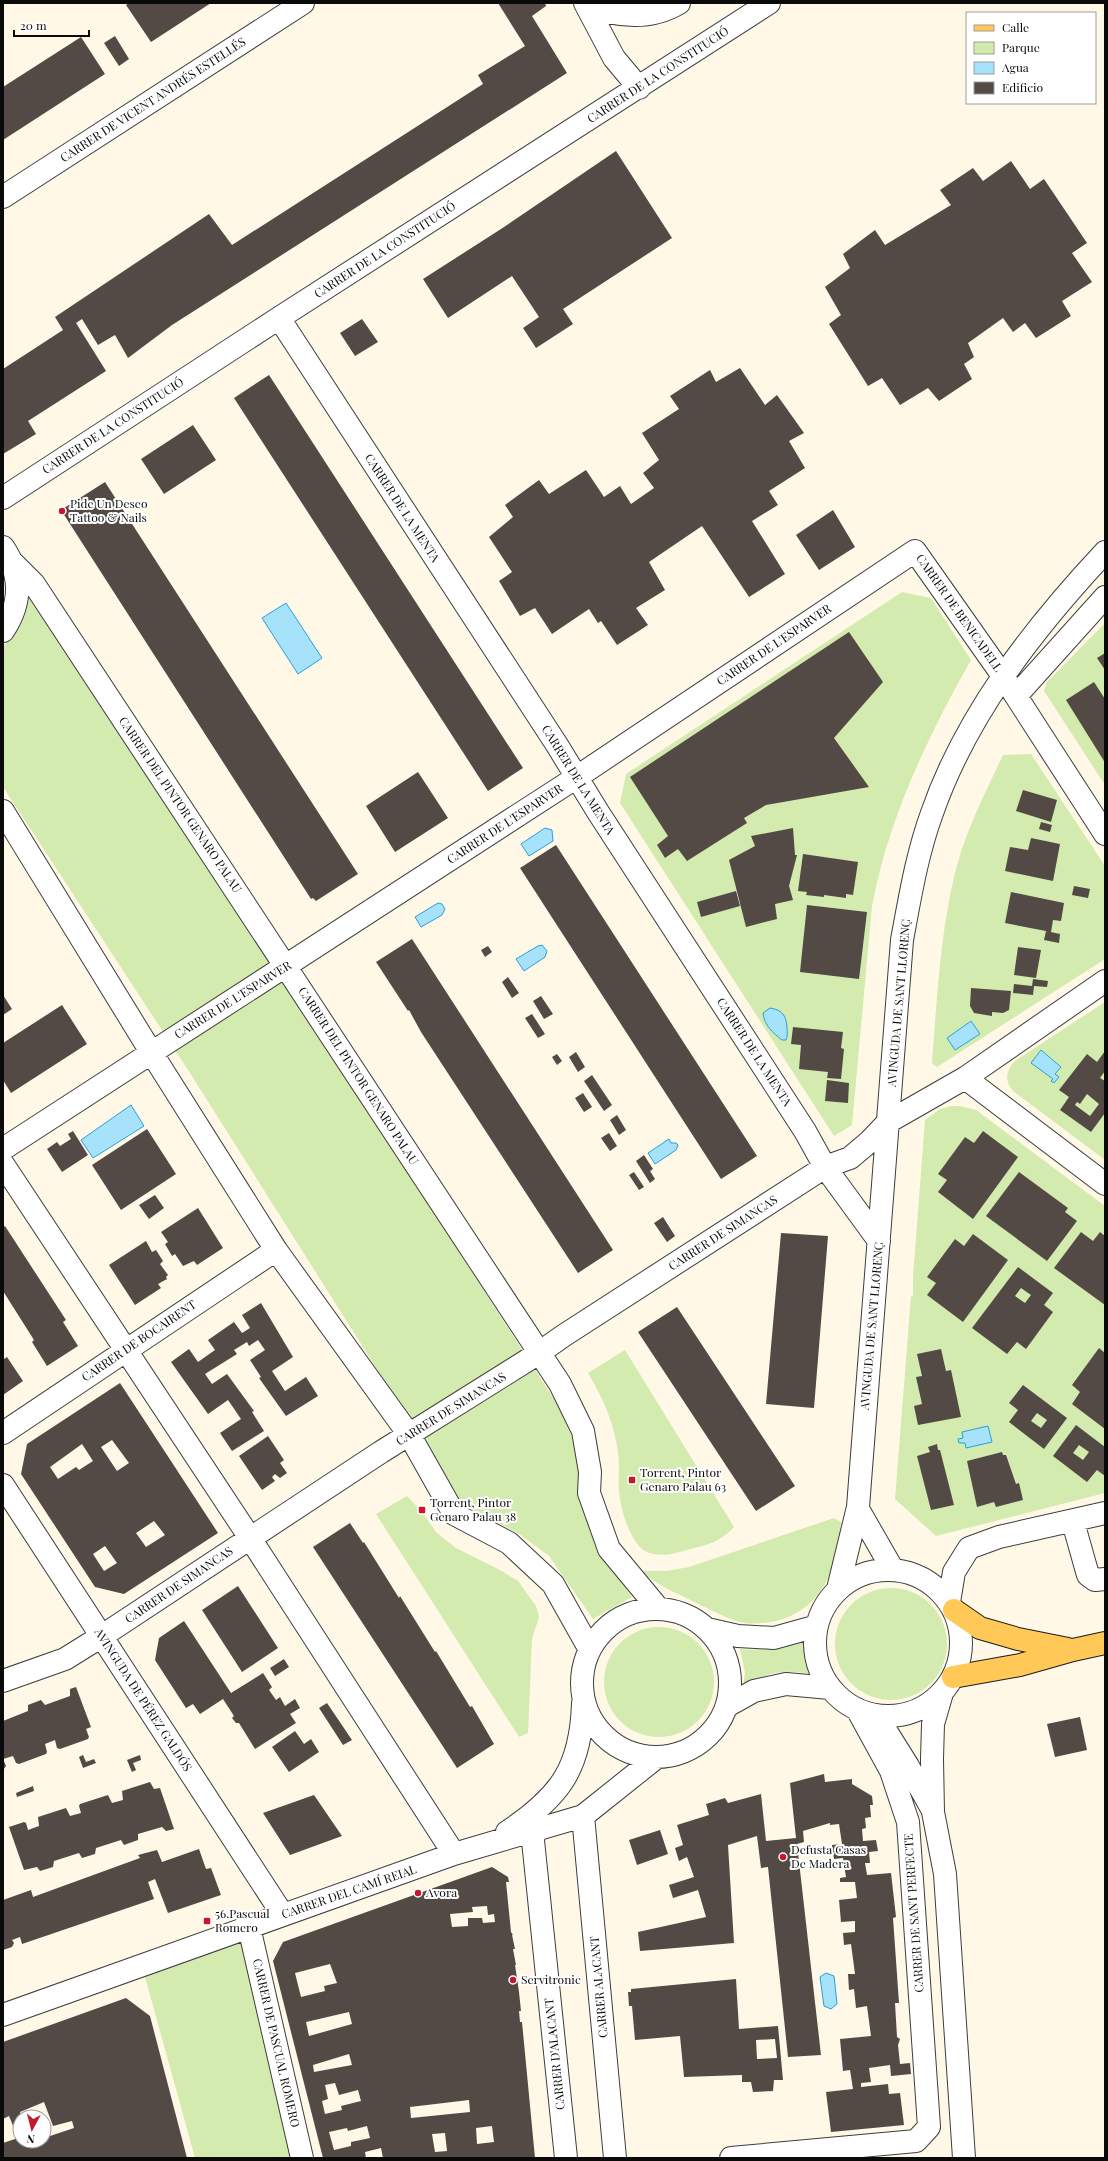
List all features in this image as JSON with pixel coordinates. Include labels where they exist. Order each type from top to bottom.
[{"type":"main road","points":[[951,1606],[980,1628],[1018,1639],[1073,1650]]},
{"type":"main road","points":[[948,1685],[1073,1650],[1105,1643]]},
{"type":"street","name":"CARRER DE VICENT ANDRÉS ESTELLÉS","points":[[3,197],[303,3]]},
{"type":"street","points":[[585,4],[605,12],[626,16],[649,15],[668,9],[679,3]]},
{"type":"street","name":"CARRER DE LA CONSTITUCIÓ","points":[[3,498],[279,318],[639,88],[768,3]]},
{"type":"street","points":[[585,4],[614,58],[639,88]]},
{"type":"street","name":"CARRER DE LA MENTA","points":[[279,318],[805,1131],[825,1167],[879,1241]]},
{"type":"street","name":"CARRER DE L'ESPARVER","points":[[3,1149],[577,777],[914,551]]},
{"type":"street","name":"CARRER DE BENICADELL","points":[[914,551],[1004,676],[1105,834]]},
{"type":"street","name":"AVINGUDA DE SANT LLORENÇ","points":[[838,1589],[858,1509],[902,940],[917,862],[932,813],[948,772],[968,732],[1004,676],[1070,590],[1105,552]]},
{"type":"street","points":[[3,631],[13,616],[18,592],[8,554]]},
{"type":"street","name":"CARRER DEL PINTOR GENARO PALAU","points":[[8,554],[34,584],[560,1384],[583,1431],[590,1472],[589,1493],[609,1549],[658,1608]]},
{"type":"street","points":[[1016,696],[1105,597]]},
{"type":"street","points":[[3,811],[151,1052],[276,1250],[410,1436],[454,1514],[508,1543],[553,1584],[589,1648]]},
{"type":"street","name":"CARRER DE SIMANCAS","points":[[3,1681],[65,1659],[102,1636],[381,1452],[410,1436],[539,1354],[563,1336],[825,1167],[850,1158],[869,1142],[888,1122],[966,1078],[1105,981]]},
{"type":"street","points":[[966,1078],[1105,1184]]},
{"type":"street","points":[[3,1164],[250,1538],[454,1854]]},
{"type":"street","name":"CARRER DE BOCAIRENT","points":[[3,1433],[126,1349],[276,1250]]},
{"type":"street","name":"AVINGUDA DE PÉREZ GALDÓS","points":[[3,1484],[284,1915]]},
{"type":"street","points":[[858,1509],[893,1570]]},
{"type":"street","points":[[951,1606],[954,1572],[969,1548],[999,1537],[1073,1522],[1105,1513]]},
{"type":"street","points":[[1073,1522],[1088,1575],[1095,1580],[1105,1579]]},
{"type":"street","points":[[948,1685],[923,1708],[900,1715],[867,1712],[842,1700],[830,1688],[820,1669],[815,1648],[817,1626],[825,1606],[838,1589],[854,1578],[873,1572],[893,1570],[909,1573],[938,1589],[951,1606],[961,1632],[961,1655],[933,1724],[932,1759],[934,1812],[945,1874],[964,2158]]},
{"type":"street","points":[[658,1608],[676,1611],[693,1618],[708,1629],[718,1642],[728,1667],[730,1690],[727,1706],[719,1722],[708,1737],[693,1747],[676,1754],[657,1757],[639,1756],[614,1744],[594,1725],[583,1700],[581,1682],[583,1665],[589,1648],[599,1634],[611,1623],[626,1615],[642,1610],[658,1608]]},
{"type":"street","points":[[708,1629],[738,1636],[774,1638],[817,1626]]},
{"type":"street","points":[[727,1706],[754,1691],[786,1684],[830,1688]]},
{"type":"street","name":"CARRER DEL CAMÍ REIAL","points":[[492,1843],[531,1816],[562,1783],[573,1763],[582,1733],[583,1700]]},
{"type":"street","points":[[867,1712],[908,1766],[934,1812]]},
{"type":"street","name":"CARRER DE SANT PERFECTE","points":[[731,2158],[916,2141],[929,2127],[908,1822],[891,1770],[867,1712]]},
{"type":"street","name":"CARRER DEL CAMÍ REIAL","points":[[3,2015],[454,1854],[583,1816],[657,1757]]},
{"type":"street","name":"CARRER ALACANT","points":[[583,1816],[615,2158]]},
{"type":"street","name":"CARRER D'ALACANT","points":[[532,1831],[566,2158]]},
{"type":"street","name":"CARRER DE PASCUAL ROMERO","points":[[249,1927],[302,2158]]},
{"type":"green space","points":[[31,589],[559,1407],[575,1444],[608,1562],[632,1597],[593,1619],[549,1556],[521,1535],[462,1504],[190,1073],[3,787],[3,647],[15,634],[23,621],[28,606]]},
{"type":"green space","points":[[902,592],[931,598],[971,660],[939,719],[911,779],[888,841],[872,906],[852,1125],[834,1136],[620,803],[626,774]]},
{"type":"green space","points":[[1105,623],[1105,785],[1044,691],[1047,682]]},
{"type":"green space","points":[[1031,754],[1105,866],[1105,959],[937,1067],[932,1063],[942,943],[950,896],[959,858],[976,813],[1003,755]]},
{"type":"green space","points":[[1105,1002],[1105,1160],[1013,1091],[1008,1083],[1007,1076],[1012,1064],[1015,1061]]},
{"type":"green space","points":[[951,1106],[960,1106],[976,1110],[1105,1206],[1105,1493],[936,1536],[895,1499],[911,1296],[913,1296],[913,1277],[925,1120],[940,1109]]},
{"type":"green space","points":[[625,1350],[734,1527],[717,1540],[705,1545],[678,1552],[659,1555],[645,1551],[640,1547],[630,1533],[620,1498],[619,1457],[614,1431],[603,1401],[588,1373]]},
{"type":"green space","points":[[407,1496],[423,1513],[436,1532],[456,1548],[500,1570],[518,1581],[536,1606],[539,1617],[532,1639],[528,1733],[519,1737],[376,1514]]},
{"type":"green space","points":[[834,1518],[841,1522],[839,1538],[832,1569],[825,1584],[817,1596],[806,1607],[792,1615],[776,1621],[754,1624],[734,1620],[667,1589],[641,1571],[667,1571],[689,1567]]},
{"type":"green space","points":[[891,1588],[913,1592],[931,1604],[943,1622],[947,1644],[943,1666],[931,1684],[913,1696],[891,1700],[869,1696],[851,1684],[839,1666],[835,1644],[839,1622],[851,1604],[869,1592]]},
{"type":"green space","points":[[659,1627],[680,1631],[690,1636],[698,1643],[705,1651],[710,1661],[714,1682],[710,1703],[705,1713],[698,1721],[690,1728],[680,1733],[659,1737],[638,1733],[628,1728],[620,1721],[613,1713],[608,1703],[604,1682],[608,1661],[613,1651],[620,1643],[628,1636],[638,1631]]},
{"type":"green space","points":[[806,1638],[807,1660],[810,1674],[792,1672],[775,1673],[760,1678],[743,1687],[745,1673],[740,1649],[757,1650],[773,1648]]},
{"type":"green space","points":[[249,1927],[302,2158],[195,2158],[142,1966]]},
{"type":"water","points":[[286,603],[322,658],[298,674],[262,618]]},
{"type":"water","points":[[545,828],[552,830],[553,841],[529,856],[521,844]]},
{"type":"water","points":[[438,903],[442,904],[445,909],[442,915],[421,927],[415,917]]},
{"type":"water","points":[[542,945],[547,951],[545,957],[524,971],[516,959]]},
{"type":"water","points":[[770,1008],[778,1010],[785,1017],[787,1027],[786,1040],[782,1040],[775,1035],[765,1021],[763,1013]]},
{"type":"water","points":[[971,1021],[980,1034],[955,1050],[947,1038]]},
{"type":"water","points":[[1041,1050],[1061,1067],[1055,1074],[1059,1077],[1054,1083],[1051,1081],[1053,1079],[1031,1063]]},
{"type":"water","points":[[131,1105],[144,1126],[93,1158],[81,1140]]},
{"type":"water","points":[[669,1139],[671,1143],[676,1143],[678,1145],[676,1150],[655,1164],[648,1153]]},
{"type":"water","points":[[988,1426],[992,1442],[966,1448],[965,1443],[959,1443],[958,1439],[963,1438],[962,1432]]},
{"type":"water","points":[[826,1973],[834,1976],[837,2004],[831,2009],[824,2006],[820,1977]]},
{"type":"building","points":[[129,3],[211,3],[151,42],[126,5]]},
{"type":"building","points":[[498,3],[545,3],[546,6],[532,16],[567,73],[172,325],[128,358],[115,335],[98,345],[82,319],[76,323],[106,371],[28,421],[36,434],[3,454],[3,369],[63,330],[55,317],[209,214],[232,245],[483,84],[478,75],[525,46]]},
{"type":"building","points":[[115,36],[129,59],[119,66],[104,43]]},
{"type":"building","points":[[81,37],[105,74],[3,140],[3,87]]},
{"type":"building","points":[[616,151],[672,238],[563,309],[573,324],[536,348],[523,328],[539,317],[512,276],[448,318],[423,279],[501,229]]},
{"type":"building","points":[[1011,161],[1030,189],[1044,179],[1087,243],[1072,253],[1092,282],[1062,301],[1071,316],[1036,338],[1025,323],[1013,332],[1003,318],[968,343],[974,357],[964,364],[972,379],[939,401],[928,388],[900,405],[882,378],[868,386],[829,324],[841,315],[825,287],[850,268],[843,254],[875,230],[885,245],[951,205],[940,190],[973,168],[983,181]]},
{"type":"building","points":[[362,319],[378,342],[355,356],[340,333]]},
{"type":"building","points":[[740,368],[765,405],[777,395],[804,433],[789,441],[805,468],[769,491],[778,505],[752,521],[785,574],[749,597],[702,526],[649,562],[665,590],[636,608],[648,625],[617,645],[601,621],[598,623],[589,609],[552,634],[535,608],[520,616],[499,581],[512,572],[489,537],[513,517],[505,505],[539,480],[549,494],[586,470],[604,497],[620,486],[631,504],[654,488],[643,473],[659,460],[642,433],[679,409],[670,396],[710,370],[716,382]]},
{"type":"building","points":[[269,375],[523,768],[488,791],[234,398]]},
{"type":"building","points":[[193,425],[216,460],[164,494],[141,459]]},
{"type":"building","points":[[105,482],[358,874],[316,901],[313,898],[311,899],[61,510]]},
{"type":"building","points":[[833,510],[855,547],[819,570],[796,535]]},
{"type":"building","points":[[849,632],[883,682],[834,738],[869,787],[766,805],[744,818],[747,823],[687,861],[678,849],[665,858],[657,845],[668,836],[630,777]]},
{"type":"building","points":[[1105,653],[1105,670],[1097,658]]},
{"type":"building","points":[[1094,682],[1105,699],[1104,761],[1066,700]]},
{"type":"building","points":[[418,772],[448,818],[395,852],[366,806]]},
{"type":"building","points":[[1023,790],[1057,800],[1051,822],[1016,811]]},
{"type":"building","points":[[1041,822],[1052,825],[1050,832],[1039,829]]},
{"type":"building","points":[[793,828],[795,855],[797,855],[789,886],[793,900],[775,904],[777,919],[746,927],[729,860],[755,846],[751,836]]},
{"type":"building","points":[[1031,838],[1060,844],[1053,881],[1005,871],[1010,847],[1028,850]]},
{"type":"building","points":[[556,845],[757,1156],[721,1179],[520,868]]},
{"type":"building","points":[[803,854],[858,862],[853,895],[846,894],[846,898],[824,895],[824,897],[806,895],[807,892],[798,891]]},
{"type":"building","points":[[1074,886],[1090,889],[1088,898],[1072,895]]},
{"type":"building","points":[[736,891],[740,906],[701,917],[697,902]]},
{"type":"building","points":[[1011,892],[1064,903],[1061,921],[1053,920],[1051,932],[1005,923]]},
{"type":"building","points":[[807,905],[867,912],[859,979],[800,972]]},
{"type":"building","points":[[1046,931],[1060,934],[1059,943],[1044,940]]},
{"type":"building","points":[[412,939],[613,1250],[578,1273],[421,1032],[409,1010],[408,1011],[376,962]]},
{"type":"building","points":[[488,946],[492,952],[485,957],[481,950]]},
{"type":"building","points":[[1018,947],[1041,950],[1036,978],[1014,975]]},
{"type":"building","points":[[508,977],[519,993],[512,998],[502,982]]},
{"type":"building","points":[[1033,979],[1048,981],[1047,987],[1034,986],[1033,995],[1013,993],[1014,984],[1032,986]]},
{"type":"building","points":[[971,988],[1011,991],[1009,1010],[1003,1013],[992,1012],[992,1016],[974,1013],[970,1006]]},
{"type":"building","points":[[3,995],[12,1009],[3,1015]]},
{"type":"building","points":[[541,996],[553,1014],[544,1019],[533,1001]]},
{"type":"building","points":[[62,1005],[87,1044],[11,1093],[3,1080],[3,1043]]},
{"type":"building","points":[[532,1014],[545,1034],[538,1038],[525,1018]]},
{"type":"building","points":[[793,1027],[843,1032],[841,1048],[844,1049],[841,1079],[827,1078],[828,1072],[799,1069],[801,1045],[791,1044]]},
{"type":"building","points":[[1105,1051],[1105,1071],[1100,1078],[1105,1081],[1105,1113],[1091,1132],[1060,1110],[1069,1097],[1059,1090],[1087,1054],[1097,1062]],"holes":[[[1087,1094],[1099,1104],[1090,1116],[1075,1105],[1077,1102],[1080,1104]]]},
{"type":"building","points":[[576,1052],[585,1067],[578,1072],[569,1057]]},
{"type":"building","points":[[557,1054],[562,1061],[557,1065],[552,1057]]},
{"type":"building","points":[[592,1075],[612,1105],[604,1111],[584,1081]]},
{"type":"building","points":[[827,1080],[849,1083],[848,1103],[825,1101]]},
{"type":"building","points":[[583,1093],[592,1107],[584,1112],[575,1098]]},
{"type":"building","points":[[617,1115],[626,1130],[619,1135],[610,1120]]},
{"type":"building","points":[[147,1129],[176,1174],[121,1210],[92,1165]]},
{"type":"building","points":[[73,1131],[88,1155],[62,1172],[47,1149],[57,1142],[60,1146],[71,1139],[68,1134]]},
{"type":"building","points":[[983,1131],[1018,1157],[973,1219],[938,1192],[947,1180],[938,1174],[965,1137],[974,1143]]},
{"type":"building","points":[[609,1133],[617,1146],[610,1151],[601,1138]]},
{"type":"building","points":[[644,1155],[653,1169],[650,1171],[655,1179],[650,1183],[636,1161]]},
{"type":"building","points":[[634,1172],[644,1187],[639,1190],[629,1175]]},
{"type":"building","points":[[1019,1172],[1068,1208],[1065,1212],[1077,1221],[1047,1261],[986,1216]]},
{"type":"building","points":[[155,1195],[164,1208],[149,1219],[139,1205]]},
{"type":"building","points":[[198,1208],[223,1248],[197,1265],[194,1261],[183,1266],[175,1254],[172,1256],[165,1244],[168,1242],[161,1232]]},
{"type":"building","points":[[663,1217],[675,1236],[667,1242],[654,1223]]},
{"type":"building","points":[[5,1226],[66,1320],[63,1322],[78,1346],[47,1366],[32,1342],[34,1340],[3,1291],[3,1227]]},
{"type":"building","points":[[1081,1232],[1093,1241],[1100,1232],[1105,1236],[1105,1305],[1054,1268]]},
{"type":"building","points":[[781,1233],[828,1236],[814,1408],[766,1404]]},
{"type":"building","points":[[973,1234],[1008,1260],[963,1322],[927,1295],[936,1283],[927,1277],[955,1239],[964,1246]]},
{"type":"building","points":[[146,1241],[152,1252],[156,1250],[163,1261],[160,1264],[168,1275],[166,1277],[167,1279],[158,1284],[161,1288],[135,1305],[109,1265]]},
{"type":"building","points":[[1018,1267],[1053,1293],[1044,1305],[1053,1312],[1026,1349],[1017,1342],[1007,1354],[972,1328]],"holes":[[[1021,1288],[1031,1295],[1025,1303],[1015,1296]]]},
{"type":"building","points":[[261,1303],[293,1357],[272,1371],[285,1391],[306,1377],[318,1396],[286,1416],[259,1378],[261,1377],[250,1360],[265,1350],[258,1340],[249,1346],[247,1342],[234,1350],[237,1354],[205,1374],[212,1384],[227,1374],[254,1411],[252,1412],[264,1431],[232,1451],[220,1433],[241,1419],[228,1400],[208,1414],[171,1362],[189,1349],[198,1362],[215,1350],[208,1340],[234,1322],[242,1333],[250,1328],[242,1315]]},
{"type":"building","points":[[677,1307],[795,1486],[756,1511],[638,1332]]},
{"type":"building","points":[[1099,1348],[1105,1353],[1105,1429],[1072,1404],[1080,1392],[1072,1385]]},
{"type":"building","points":[[941,1349],[946,1371],[951,1370],[961,1417],[918,1425],[914,1406],[922,1404],[916,1377],[922,1376],[917,1354]]},
{"type":"building","points":[[7,1357],[23,1381],[3,1395],[3,1358],[4,1359]]},
{"type":"building","points":[[120,1383],[218,1533],[124,1594],[95,1587],[21,1474],[27,1444]],"holes":[[[112,1440],[129,1463],[117,1471],[101,1447]],[[82,1444],[93,1461],[79,1470],[76,1467],[58,1479],[50,1467]],[[154,1521],[165,1535],[146,1547],[136,1533]],[[105,1546],[117,1563],[104,1571],[93,1554]]]},
{"type":"building","points":[[1023,1385],[1067,1418],[1044,1449],[1009,1422],[1018,1410],[1009,1403]],"holes":[[[1037,1413],[1047,1420],[1041,1428],[1031,1421]]]},
{"type":"building","points":[[1076,1425],[1105,1447],[1105,1476],[1097,1470],[1087,1482],[1053,1456]],"holes":[[[1079,1445],[1089,1452],[1083,1460],[1073,1453]]]},
{"type":"building","points":[[268,1436],[284,1460],[280,1463],[287,1473],[280,1478],[275,1474],[272,1477],[275,1481],[262,1490],[239,1456]]},
{"type":"building","points":[[937,1444],[938,1450],[940,1450],[954,1505],[931,1510],[917,1456],[930,1452],[928,1447]]},
{"type":"building","points":[[1002,1452],[1003,1455],[1006,1455],[1016,1484],[1019,1483],[1023,1500],[996,1507],[994,1502],[977,1507],[967,1461]]},
{"type":"building","points":[[350,1523],[363,1543],[364,1542],[399,1598],[400,1596],[435,1652],[436,1651],[470,1707],[472,1706],[494,1744],[457,1768],[313,1547]]},
{"type":"building","points":[[238,1586],[278,1648],[242,1672],[202,1610]]},
{"type":"building","points":[[184,1621],[231,1693],[263,1673],[272,1687],[269,1690],[276,1700],[280,1697],[285,1706],[295,1699],[300,1708],[290,1714],[296,1723],[255,1749],[239,1723],[236,1723],[232,1718],[234,1716],[223,1699],[200,1714],[193,1704],[186,1708],[155,1660],[159,1638]]},
{"type":"building","points":[[284,1659],[289,1667],[275,1676],[270,1668]]},
{"type":"building","points":[[76,1687],[91,1727],[86,1729],[89,1737],[88,1739],[60,1749],[57,1748],[55,1740],[45,1744],[46,1754],[19,1764],[16,1763],[13,1756],[3,1759],[3,1721],[28,1711],[28,1705],[41,1700],[45,1705],[70,1696],[70,1689]]},
{"type":"building","points":[[327,1703],[352,1740],[343,1745],[319,1708]]},
{"type":"building","points":[[1080,1717],[1087,1750],[1055,1757],[1047,1724]]},
{"type":"building","points":[[295,1731],[304,1744],[311,1739],[319,1752],[289,1772],[272,1747]]},
{"type":"building","points":[[83,1755],[86,1762],[94,1759],[96,1763],[83,1768],[79,1757]]},
{"type":"building","points":[[140,1755],[141,1760],[133,1763],[136,1770],[132,1772],[127,1760]]},
{"type":"building","points":[[3,1759],[6,1766],[3,1770]]},
{"type":"building","points":[[824,1774],[825,1782],[852,1779],[852,1784],[872,1796],[873,1805],[870,1805],[871,1817],[865,1818],[866,1828],[862,1829],[863,1841],[876,1840],[878,1851],[869,1852],[870,1863],[865,1863],[867,1875],[891,1873],[896,1917],[893,1918],[899,2003],[895,2003],[897,2037],[900,2039],[898,2045],[900,2064],[910,2063],[911,2074],[891,2076],[890,2065],[869,2068],[871,2082],[861,2083],[861,2087],[888,2084],[889,2094],[900,2093],[904,2125],[831,2132],[826,2092],[853,2089],[850,2070],[843,2071],[840,2039],[871,2036],[867,2006],[856,2008],[854,1989],[849,1990],[848,1974],[855,1974],[851,1944],[844,1945],[843,1933],[855,1932],[855,1921],[841,1922],[839,1900],[857,1898],[855,1882],[840,1882],[840,1878],[846,1877],[843,1858],[834,1859],[832,1845],[842,1844],[839,1824],[830,1825],[830,1823],[803,1831],[804,1842],[797,1844],[821,2055],[788,2057],[768,1867],[761,1868],[757,1836],[728,1845],[734,1943],[640,1951],[638,1932],[706,1917],[698,1890],[673,1898],[669,1885],[694,1877],[687,1857],[679,1861],[675,1848],[683,1845],[677,1825],[709,1815],[706,1804],[725,1798],[728,1803],[761,1794],[766,1841],[796,1838],[790,1783]]},
{"type":"building","points":[[150,1782],[154,1789],[160,1788],[174,1829],[166,1831],[162,1827],[138,1834],[138,1840],[124,1845],[121,1840],[96,1848],[95,1854],[82,1858],[79,1853],[54,1861],[53,1867],[40,1871],[37,1867],[24,1870],[9,1827],[24,1822],[26,1823],[28,1830],[39,1826],[38,1817],[66,1808],[70,1816],[81,1813],[79,1806],[80,1804],[108,1795],[112,1803],[123,1800],[122,1791]]},
{"type":"building","points":[[33,1786],[34,1791],[17,1797],[16,1793]]},
{"type":"building","points":[[314,1795],[342,1836],[290,1855],[263,1813]]},
{"type":"building","points":[[660,1830],[668,1854],[637,1865],[629,1840]]},
{"type":"building","points":[[199,1849],[206,1869],[211,1868],[221,1895],[168,1913],[155,1879],[148,1882],[154,1899],[22,1944],[20,1937],[12,1940],[14,1943],[12,1947],[3,1950],[3,1900],[31,1890],[33,1897],[140,1858],[138,1855],[157,1850],[162,1862]]},
{"type":"building","points":[[492,1867],[508,1877],[509,1882],[506,1882],[511,1932],[513,1935],[515,1949],[513,1949],[521,2011],[519,2011],[520,2022],[522,2022],[535,2158],[383,2158],[381,2148],[365,2152],[366,2158],[323,2158],[273,1961],[283,1942]],"holes":[[[487,1906],[488,1915],[494,1914],[495,1922],[483,1923],[482,1918],[468,1918],[468,1926],[452,1927],[450,1914],[473,1912],[472,1907]],[[330,1964],[337,1983],[324,1986],[325,1991],[301,1997],[295,1973]],[[349,2012],[352,2024],[309,2036],[306,2022]],[[349,2054],[352,2065],[314,2072],[313,2065]],[[335,2083],[339,2095],[358,2090],[361,2101],[341,2106],[342,2110],[325,2114],[322,2101],[328,2099],[325,2085]],[[469,2100],[470,2112],[411,2118],[410,2107]],[[367,2126],[370,2138],[351,2142],[351,2146],[334,2150],[329,2132],[347,2128],[348,2131]],[[492,2126],[494,2142],[477,2144],[476,2128]],[[445,2133],[447,2151],[435,2152],[432,2134]]]},
{"type":"building","points":[[736,1979],[739,2029],[778,2026],[783,2080],[774,2080],[773,2091],[753,2092],[751,2082],[742,2082],[742,2075],[684,2077],[680,2036],[635,2040],[632,2006],[629,2006],[628,1992],[631,1992],[631,1989]],"holes":[[[775,2039],[777,2058],[757,2059],[756,2040]]]},
{"type":"building","points":[[126,1998],[150,2016],[187,2158],[3,2158],[3,2143],[12,2140],[12,2149],[52,2149],[52,2135],[74,2128],[72,2121],[53,2126],[52,2109],[47,2109],[44,2102],[27,2109],[12,2109],[12,2123],[9,2116],[3,2119],[3,2042]]},
{"type":"place","name":"Pide Un Deseo Tattoo & Nails","points":[[62,511]]},
{"type":"place","name":"Torrent, Pintor Genaro Palau 63","points":[[632,1480]]},
{"type":"place","name":"Torrent, Pintor Genaro Palau 38","points":[[422,1510]]},
{"type":"place","name":"Defusta Casas De Madera","points":[[783,1857]]},
{"type":"place","name":"Avora","points":[[418,1893]]},
{"type":"place","name":"56.Pascual Romero","points":[[207,1921]]},
{"type":"place","name":"Servitronic","points":[[513,1980]]}]
